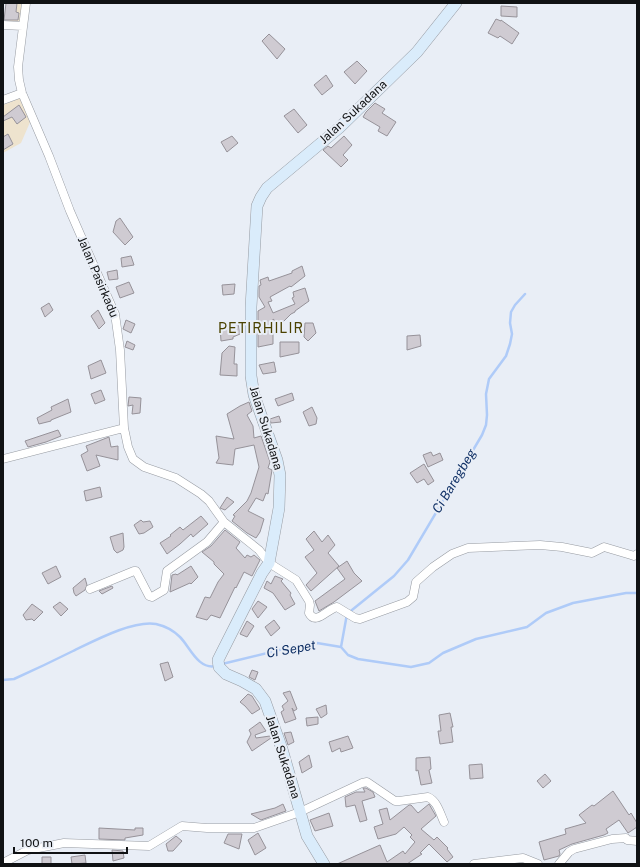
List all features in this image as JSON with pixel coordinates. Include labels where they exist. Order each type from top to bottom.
[{"type":"main road","name":"Jalan Sukadana","points":[[324,864],[307,836],[282,749],[265,702],[256,689],[226,674],[219,664],[262,573],[269,563],[279,508],[280,475],[277,460],[254,395],[251,376],[250,307],[257,206],[267,188],[338,128],[417,52],[456,3]]},
{"type":"street","name":"Jalan Pasirkadu","points":[[26,3],[18,67],[22,93],[49,156],[75,224],[115,314],[120,350],[124,428],[128,447],[133,459],[144,467],[160,474],[176,478],[209,501],[224,522],[259,550],[269,563],[296,580],[309,601],[309,613],[311,617],[315,619],[334,607],[337,607],[360,619],[411,600],[416,582],[433,567],[452,554],[468,548],[540,545],[562,547],[592,553],[604,547],[634,556],[637,554]]},
{"type":"street","points":[[3,25],[23,26]]},
{"type":"street","points":[[3,100],[22,93]]},
{"type":"street","points":[[3,459],[124,428]]},
{"type":"street","points":[[90,589],[136,571],[149,596],[152,597],[164,590],[167,571],[207,542],[224,522]]},
{"type":"street","points":[[3,863],[28,850],[64,843],[149,846],[182,826],[206,828],[254,828],[300,812],[367,782],[394,800],[399,801],[428,797],[432,799],[435,802],[444,822]]},
{"type":"street","points":[[559,864],[574,848],[612,839],[626,838],[627,840],[637,841]]},
{"type":"street","points":[[474,864],[523,858],[538,864]]},
{"type":"shaded area","points":[[6,3],[23,3],[20,22],[4,20]]},
{"type":"shaded area","points":[[20,98],[31,120],[21,143],[3,153],[3,105]]},
{"type":"building","points":[[6,3],[17,3],[16,12],[19,13],[18,20],[4,20]]},
{"type":"building","points":[[501,6],[517,7],[517,17],[501,16]]},
{"type":"building","points":[[496,19],[501,20],[519,33],[512,44],[500,36],[498,38],[488,33]]},
{"type":"building","points":[[269,34],[285,49],[277,59],[262,41]]},
{"type":"building","points":[[357,61],[367,71],[355,84],[344,72]]},
{"type":"building","points":[[326,75],[333,86],[322,95],[314,85]]},
{"type":"building","points":[[375,103],[385,109],[382,113],[396,122],[387,136],[378,131],[380,127],[363,117]]},
{"type":"building","points":[[19,105],[26,117],[17,124],[12,117],[3,121],[3,117]]},
{"type":"building","points":[[294,109],[307,125],[298,133],[284,116]]},
{"type":"building","points":[[8,134],[13,144],[3,150],[3,137]]},
{"type":"building","points":[[232,136],[238,143],[227,152],[221,142]]},
{"type":"building","points":[[344,136],[352,145],[343,155],[348,160],[341,167],[323,150],[328,146],[331,148]]},
{"type":"building","points":[[120,218],[133,237],[125,245],[113,232],[116,221]]},
{"type":"building","points":[[131,256],[134,265],[122,267],[121,258]]},
{"type":"building","points":[[302,266],[305,276],[291,287],[290,286],[270,297],[272,301],[268,302],[273,313],[295,304],[292,298],[294,297],[293,292],[305,288],[309,301],[291,314],[280,325],[273,319],[273,344],[258,347],[258,311],[265,307],[259,297],[259,286],[261,285],[260,280],[268,277],[269,281],[292,273],[292,271]]},
{"type":"building","points":[[117,270],[118,279],[109,280],[107,272]]},
{"type":"building","points":[[129,282],[134,293],[120,298],[116,287]]},
{"type":"building","points":[[235,284],[234,294],[223,295],[222,285]]},
{"type":"building","points":[[49,303],[53,310],[45,317],[41,308]]},
{"type":"building","points":[[98,310],[105,323],[99,329],[91,316]]},
{"type":"building","points":[[126,320],[135,324],[131,333],[123,329]]},
{"type":"building","points":[[238,323],[240,334],[233,337],[233,339],[221,341],[220,327]]},
{"type":"building","points":[[305,323],[313,323],[316,333],[308,341],[304,337]]},
{"type":"building","points":[[420,335],[421,346],[407,350],[407,336]]},
{"type":"building","points":[[127,341],[135,345],[133,350],[125,347]]},
{"type":"building","points":[[280,342],[299,342],[299,353],[280,357]]},
{"type":"building","points":[[229,346],[235,347],[234,364],[237,364],[237,376],[220,375],[222,353]]},
{"type":"building","points":[[101,360],[106,373],[91,379],[88,366]]},
{"type":"building","points":[[274,362],[276,372],[263,374],[259,365]]},
{"type":"building","points":[[101,390],[105,400],[95,404],[91,394]]},
{"type":"building","points":[[292,393],[294,400],[278,406],[275,399]]},
{"type":"building","points":[[129,397],[141,398],[140,413],[132,414],[133,405],[128,406]]},
{"type":"building","points":[[68,399],[71,412],[51,421],[39,424],[37,418],[52,410],[51,407]]},
{"type":"building","points":[[249,402],[252,411],[247,415],[253,426],[254,438],[261,436],[270,462],[268,468],[272,470],[268,494],[266,493],[263,501],[256,498],[248,511],[264,519],[260,532],[256,538],[232,521],[235,516],[233,515],[247,501],[251,493],[259,467],[254,445],[235,449],[233,465],[216,463],[219,458],[216,436],[234,439],[227,414]]},
{"type":"building","points":[[312,407],[317,418],[316,424],[309,426],[303,412]]},
{"type":"building","points":[[279,416],[281,422],[271,423],[270,419]]},
{"type":"building","points":[[58,430],[61,436],[46,442],[28,447],[25,441]]},
{"type":"building","points":[[109,437],[111,447],[118,446],[118,460],[96,455],[100,466],[87,471],[81,455],[88,451],[86,446]]},
{"type":"building","points":[[431,452],[433,456],[440,453],[443,460],[428,467],[423,455]]},
{"type":"building","points":[[424,464],[434,481],[428,485],[424,479],[417,483],[410,473]]},
{"type":"building","points":[[100,487],[102,497],[86,501],[84,491]]},
{"type":"building","points":[[227,497],[234,502],[225,510],[220,508]]},
{"type":"building","points":[[201,516],[208,524],[193,537],[191,534],[167,554],[160,543],[171,536],[170,535],[180,527],[183,530]]},
{"type":"building","points":[[141,520],[143,522],[150,521],[153,527],[144,533],[139,534],[134,525]]},
{"type":"building","points":[[225,530],[240,542],[236,548],[245,558],[247,555],[251,557],[254,555],[260,560],[252,576],[244,572],[220,618],[211,615],[207,620],[196,617],[205,597],[210,598],[224,574],[214,564],[214,562],[202,552],[211,546]]},
{"type":"building","points":[[314,531],[322,542],[328,535],[335,545],[328,553],[339,566],[311,591],[306,585],[317,573],[305,557],[314,550],[306,539]]},
{"type":"building","points":[[123,533],[124,547],[123,550],[117,553],[114,550],[110,537]]},
{"type":"building","points":[[347,561],[354,573],[362,581],[334,602],[319,611],[315,601],[345,579],[337,568]]},
{"type":"building","points":[[56,566],[61,577],[48,584],[42,573]]},
{"type":"building","points":[[191,566],[198,577],[191,584],[190,583],[170,592],[172,575],[177,575]]},
{"type":"building","points":[[275,576],[283,579],[281,581],[291,593],[290,595],[295,604],[285,610],[273,593],[264,588],[267,581],[271,584]]},
{"type":"building","points":[[85,578],[87,585],[85,590],[76,596],[73,588]]},
{"type":"building","points":[[112,586],[113,588],[102,594],[99,591]]},
{"type":"building","points":[[258,601],[267,607],[258,618],[252,609]]},
{"type":"building","points":[[60,602],[68,609],[61,616],[53,607]]},
{"type":"building","points":[[32,604],[43,612],[34,621],[32,619],[26,620],[23,615]]},
{"type":"building","points":[[274,620],[280,628],[271,636],[265,627]]},
{"type":"building","points":[[247,621],[254,626],[247,637],[240,634]]},
{"type":"building","points":[[168,662],[173,677],[165,681],[160,664]]},
{"type":"building","points":[[252,670],[258,672],[255,680],[249,677]]},
{"type":"building","points":[[290,691],[297,709],[294,711],[292,708],[296,719],[285,723],[281,712],[284,710],[282,706],[288,701],[283,693]]},
{"type":"building","points":[[248,694],[252,696],[260,709],[252,714],[240,702]]},
{"type":"building","points":[[326,705],[327,714],[321,718],[316,709]]},
{"type":"building","points":[[450,713],[453,727],[451,727],[453,742],[440,744],[438,731],[441,731],[439,715]]},
{"type":"building","points":[[318,717],[318,724],[307,726],[306,718]]},
{"type":"building","points":[[260,722],[266,731],[255,735],[256,738],[270,736],[271,738],[252,751],[247,742],[251,734],[249,730]]},
{"type":"building","points":[[291,732],[294,742],[288,745],[284,733]]},
{"type":"building","points":[[348,736],[353,748],[341,752],[340,748],[332,752],[329,742]]},
{"type":"building","points":[[309,755],[312,767],[302,773],[299,762]]},
{"type":"building","points":[[430,757],[431,769],[429,770],[432,783],[421,785],[418,770],[416,771],[416,758]]},
{"type":"building","points":[[482,764],[483,778],[470,779],[469,765]]},
{"type":"building","points":[[545,774],[551,781],[543,788],[537,781]]},
{"type":"building","points":[[363,788],[373,792],[375,797],[362,801],[367,820],[360,822],[355,805],[346,807],[345,797],[356,792],[365,792]]},
{"type":"building","points":[[613,791],[629,815],[631,813],[637,823],[637,827],[628,833],[619,820],[606,829],[608,833],[572,844],[559,850],[559,856],[544,860],[539,842],[566,834],[565,829],[586,823],[579,815],[592,805],[594,806]]},
{"type":"building","points":[[283,804],[286,811],[261,820],[251,814],[275,808]]},
{"type":"building","points":[[429,804],[436,816],[421,829],[434,840],[437,837],[448,848],[447,849],[453,857],[447,862],[429,844],[420,853],[422,854],[407,864],[337,864],[380,845],[387,862],[403,851],[405,854],[415,842],[410,837],[412,835],[404,827],[396,834],[378,839],[374,827],[383,824],[379,810],[387,808],[390,820],[409,805],[411,805],[418,813]]},
{"type":"building","points":[[329,813],[333,826],[315,831],[310,820]]},
{"type":"building","points":[[99,828],[135,830],[135,828],[143,828],[143,835],[125,838],[125,840],[99,839]]},
{"type":"building","points":[[258,833],[266,848],[255,855],[248,840]]},
{"type":"building","points":[[228,834],[242,834],[239,849],[224,843]]},
{"type":"building","points":[[176,836],[182,841],[173,851],[168,851],[166,844]]},
{"type":"building","points":[[112,850],[123,851],[124,858],[113,861]]},
{"type":"building","points":[[85,855],[86,863],[72,864],[71,857]]},
{"type":"building","points":[[42,857],[51,857],[51,864],[42,864]]},
{"type":"waterway","name":"Ci Baregbeg","points":[[341,647],[347,614],[394,576],[408,560],[482,435],[486,425],[486,394],[489,379],[506,356],[512,334],[510,323],[511,312],[525,294]]},
{"type":"waterway","name":"Ci Sepet","points":[[222,664],[296,646],[317,643],[341,647],[348,655],[358,659],[411,667],[429,663],[443,653],[476,639],[527,627],[546,613],[573,603],[626,593],[637,593]]},
{"type":"waterway","name":"Ci Sepet","points":[[3,680],[14,679],[114,632],[136,625],[147,624],[156,624],[166,627],[180,637],[195,657],[204,665],[216,666]]},
{"type":"district","name":"PETIRHILIR","points":[[261,328]]}]
